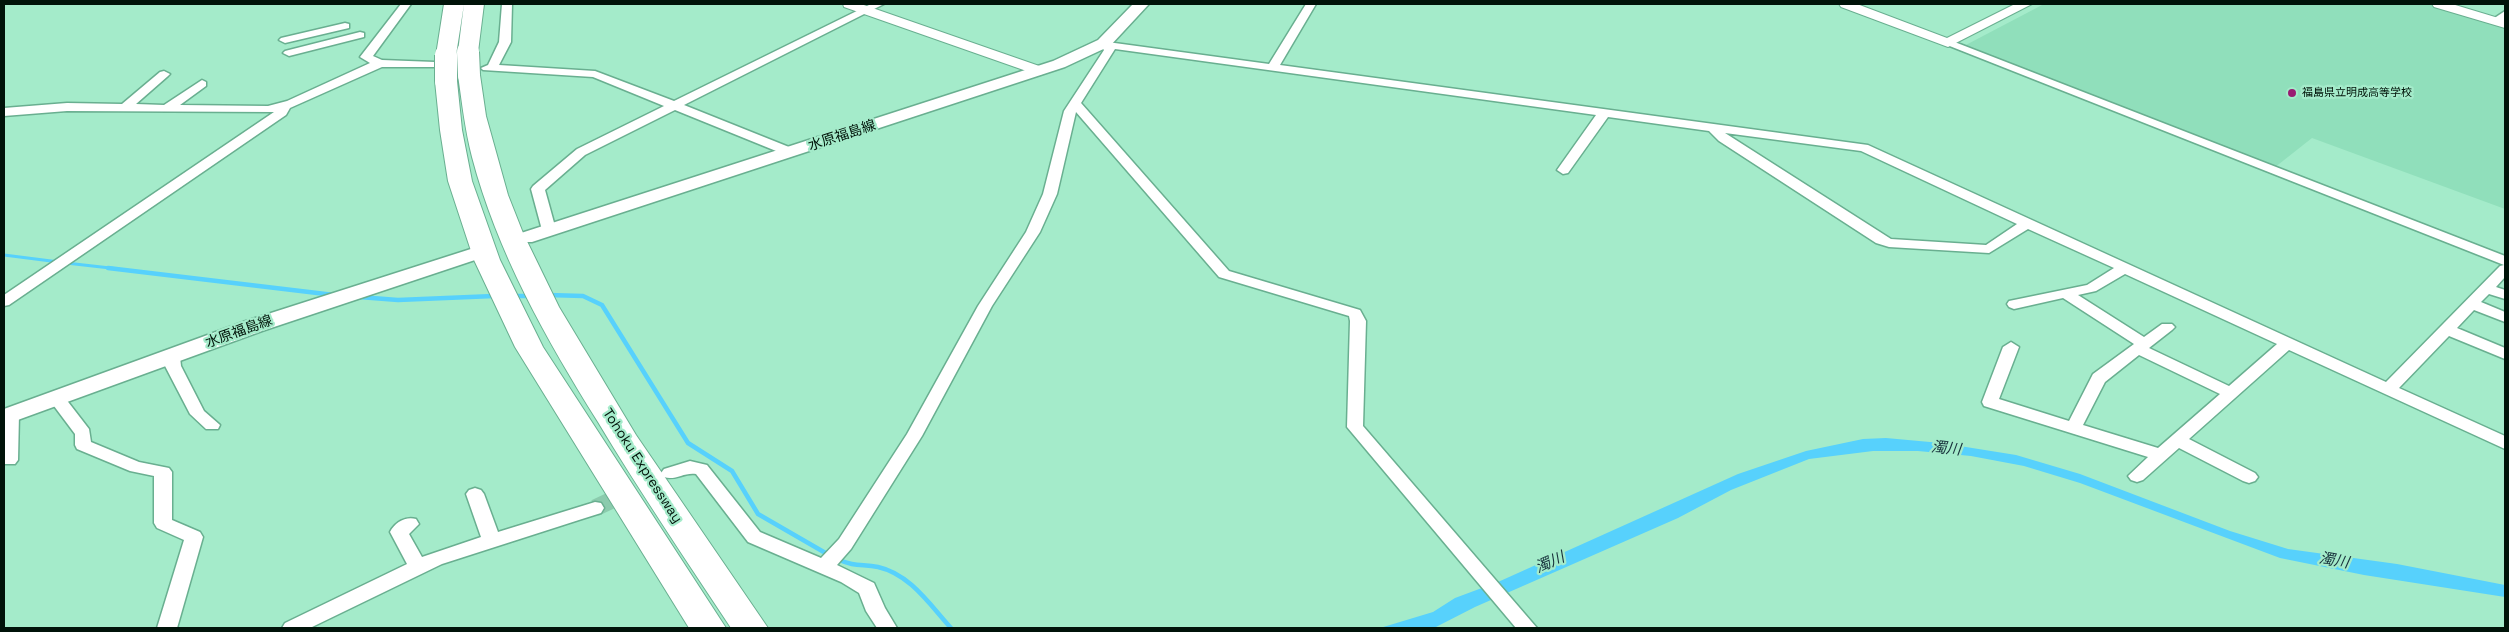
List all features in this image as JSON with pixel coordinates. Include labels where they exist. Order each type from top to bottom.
[{"type":"highway","points":[[454,4],[442,67],[450,130],[460,181],[482,257],[508,303],[529,347],[639,523],[708,628]]},
{"type":"highway","points":[[474,4],[468,52],[482,71],[472,107],[485,168],[521,246]]},
{"type":"highway","name":"Tohoku Expressway","points":[[521,246],[541,299],[602,405],[750,628]]},
{"type":"main road","name":"水原福島線","points":[[521,246],[549,230],[1040,71],[1086,53],[1104,42],[1141,4]]},
{"type":"main road","name":"水原福島線","points":[[7,415],[254,326],[346,296],[482,257]]},
{"type":"street","points":[[406,4],[380,41],[366,56],[380,63],[442,67]]},
{"type":"street","points":[[482,71],[505,42],[507,4]]},
{"type":"street","points":[[849,4],[873,7],[1040,71]]},
{"type":"street","points":[[1272,68],[1310,4]]},
{"type":"street","points":[[1846,4],[2505,261]]},
{"type":"street","points":[[1948,43],[2025,4]]},
{"type":"street","points":[[2439,4],[2502,20]]},
{"type":"street","points":[[549,230],[538,189],[581,152],[873,7]]},
{"type":"street","points":[[334,19],[360,35],[380,41]]},
{"type":"street","points":[[285,40],[345,26]]},
{"type":"street","points":[[289,53],[360,35]]},
{"type":"street","points":[[1104,42],[1122,47],[1272,68],[1864,148],[2505,443]]},
{"type":"street","points":[[823,568],[845,544],[914,436],[985,306],[1033,232],[1050,194],[1070,111],[1110,50],[1104,42]]},
{"type":"street","points":[[4,112],[60,108],[246,111],[283,107],[380,63]]},
{"type":"street","points":[[482,71],[595,74],[790,152]]},
{"type":"street","points":[[125,108],[164,74]]},
{"type":"street","points":[[166,109],[202,84]]},
{"type":"street","points":[[1075,103],[1224,274],[1355,313],[1358,320],[1355,427],[1527,628]]},
{"type":"street","points":[[4,302],[282,112],[285,108],[283,107]]},
{"type":"street","points":[[1563,170],[1605,112]]},
{"type":"street","points":[[1712,127],[1723,138],[1881,240],[1889,243],[1989,249],[2028,223]]},
{"type":"street","points":[[2014,304],[2066,294],[2104,282],[2125,267]]},
{"type":"street","points":[[2389,389],[2505,268]]},
{"type":"street","points":[[2486,288],[2505,295]]},
{"type":"street","points":[[2066,294],[2141,346],[2231,393]]},
{"type":"street","points":[[2471,303],[2505,317]]},
{"type":"street","points":[[2073,429],[2094,385],[2167,327]]},
{"type":"street","points":[[2446,329],[2505,354]]},
{"type":"street","points":[[2137,476],[2288,343]]},
{"type":"street","points":[[2011,347],[1990,402],[2160,456]]},
{"type":"street","points":[[172,357],[172,366],[198,414],[212,425]]},
{"type":"street","points":[[56,398],[83,433],[83,445],[136,467],[163,472],[163,523],[194,537],[167,628]]},
{"type":"street","points":[[7,415],[9,460]]},
{"type":"street","points":[[2177,440],[2249,477]]},
{"type":"street","points":[[670,473],[690,467],[701,469],[754,537],[796,554],[823,568],[848,577],[867,588],[876,611],[887,628]]},
{"type":"street","points":[[475,494],[484,514],[491,539]]},
{"type":"street","points":[[292,628],[418,568],[491,539],[564,520],[596,508]]},
{"type":"street","points":[[410,524],[399,532],[418,568]]},
{"type":"shaded area","name":"福島県立明成高等学校","points":[[2044,4],[2429,4],[2505,27],[2505,209],[2312,138],[2274,168],[1962,47]]},
{"type":"water","name":"濁川","points":[[1886,438],[1941,443],[2016,455],[2080,474],[2230,531],[2288,549],[2397,564],[2505,585],[2505,597],[2364,575],[2280,558],[2080,483],[2024,466],[1971,456],[1918,451],[1873,451],[1809,459],[1731,490],[1678,518],[1475,607],[1434,628],[1380,628],[1433,612],[1455,598],[1498,582],[1738,474],[1806,451],[1863,439]]},
{"type":"waterway","points":[[4,255],[59,262]]},
{"type":"waterway","points":[[66,263],[119,269]]},
{"type":"waterway","points":[[108,268],[334,295]]},
{"type":"waterway","points":[[548,295],[583,296],[602,305],[688,443],[732,471],[758,514],[829,555]]},
{"type":"waterway","points":[[359,297],[398,300],[494,296]]},
{"type":"waterway","points":[[513,296],[529,296]]},
{"type":"waterway","points":[[837,559],[853,564],[878,567],[900,576],[927,600],[951,628]]},
{"type":"tunnel","points":[[477,253],[525,238]]},
{"type":"tunnel","points":[[595,508],[657,479]]},
{"type":"place","name":"福島県立明成高等学校","points":[[2292,93]]}]
